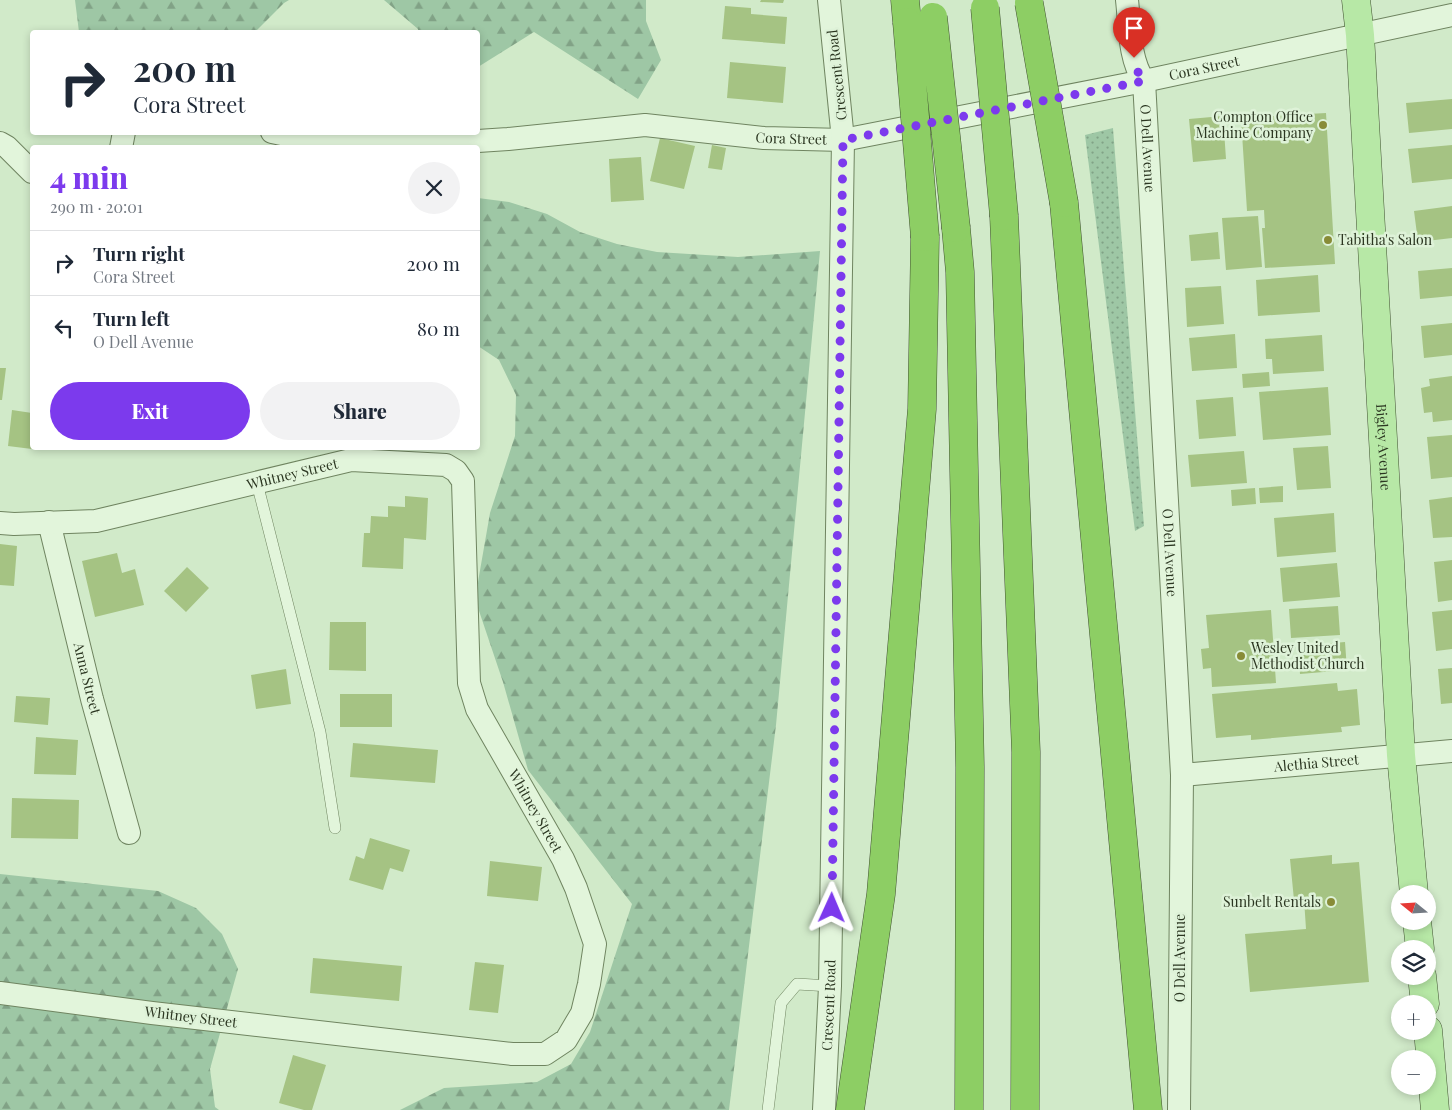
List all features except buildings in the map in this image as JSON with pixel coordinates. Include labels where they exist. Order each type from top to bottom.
[{"type":"highway","points":[[1029,1],[1064,203],[1148,1110]]},
{"type":"highway","points":[[984,4],[1004,216],[1026,752],[1025,1110]]},
{"type":"highway","points":[[919,10],[956,228],[960,272],[970,757],[969,1110]]},
{"type":"highway","points":[[850,1110],[882,884],[922,409],[925,237],[919,10]]},
{"type":"main road","name":"Bigley Avenue","points":[[1356,0],[1360,35],[1401,755],[1413,885]]},
{"type":"main road","points":[[1429,1040],[1435,1110]]},
{"type":"street","name":"Crescent Road","points":[[824,1110],[830,986],[843,140],[828,0]]},
{"type":"street","name":"O Dell Avenue","points":[[1127,0],[1134,58],[1138,72],[1144,81],[1182,775],[1179,1110]]},
{"type":"street","name":"Cora Street","points":[[433,145],[508,140],[645,125],[764,138],[843,140],[1144,81],[1452,16]]},
{"type":"street","name":"Cora Street","points":[[286,135],[324,143],[387,145]]},
{"type":"street","points":[[0,143],[7,147],[30,170]]},
{"type":"street","name":"Whitney Street","points":[[0,523],[96,521],[351,460],[446,465],[456,471],[463,481],[469,683],[477,709],[563,859],[576,888],[595,944],[589,984],[582,1013],[566,1040],[545,1054],[512,1054],[152,1013],[0,993]]},
{"type":"street","name":"Anna Street","points":[[50,522],[92,698],[129,833]]},
{"type":"street","name":"Alethia Street","points":[[1182,775],[1452,751]]},
{"type":"lane","points":[[257,483],[320,732],[335,828]]},
{"type":"lane","points":[[768,1110],[782,1003],[797,984],[830,986]]},
{"type":"green space","points":[[75,0],[289,0],[257,30],[79,30]]},
{"type":"green space","points":[[384,0],[646,0],[646,21],[661,60],[638,99],[534,32],[480,66],[480,30],[418,29]]},
{"type":"green space","points":[[1113,128],[1144,526],[1135,531],[1085,135]]},
{"type":"green space","points":[[480,198],[509,202],[547,214],[580,232],[617,244],[657,252],[738,257],[820,251],[776,725],[729,1110],[400,1110],[444,1088],[537,1082],[571,1064],[590,1032],[632,904],[528,770],[503,682],[475,599],[490,513],[515,436],[516,395],[499,360],[480,347]]},
{"type":"green space","points":[[0,874],[158,891],[196,908],[222,934],[238,969],[210,1069],[215,1107],[219,1110],[0,1110]]},
{"type":"place","name":"Compton Office Machine Company","points":[[1323,125]]},
{"type":"place","name":"Tabitha's Salon","points":[[1328,240]]},
{"type":"place","name":"Wesley United Methodist Church","points":[[1241,656]]},
{"type":"place","name":"Sunbelt Rentals","points":[[1331,902]]},
{"type":"route","points":[[832,908],[843,140],[1144,81],[1138,72],[1134,58]]}]
